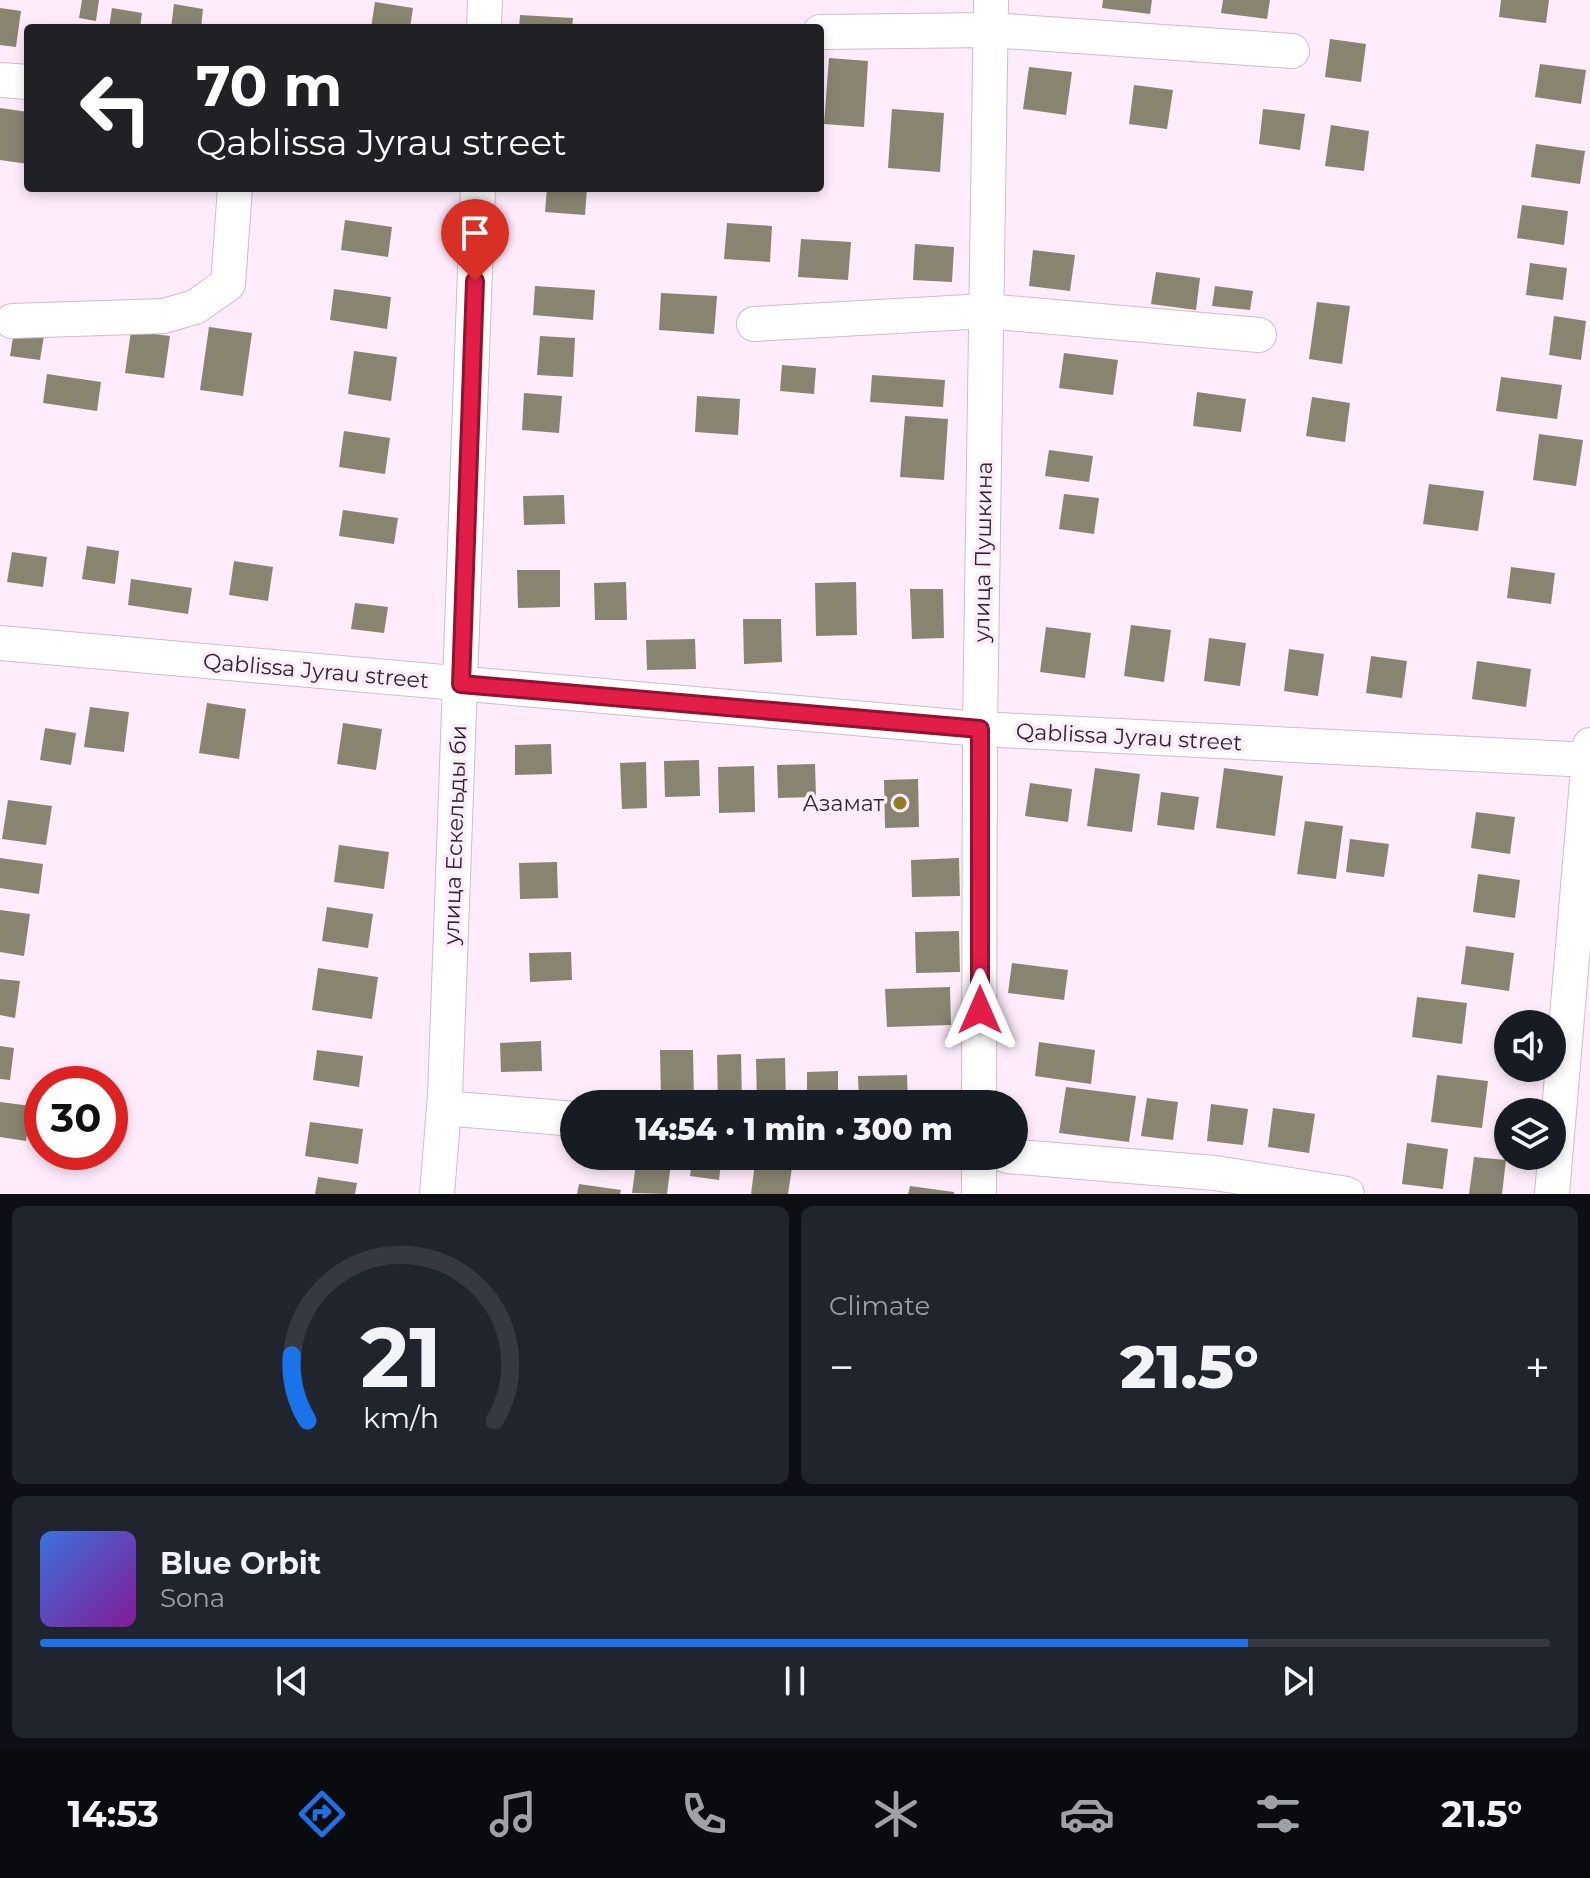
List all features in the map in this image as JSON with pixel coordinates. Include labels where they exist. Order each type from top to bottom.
[{"type":"street","points":[[484,24],[485,0]]},
{"type":"street","points":[[824,32],[991,15],[1292,51]]},
{"type":"street","name":"улица Пушкина","points":[[979,1090],[980,729],[991,15]]},
{"type":"street","points":[[0,80],[24,82]]},
{"type":"street","points":[[12,321],[164,316],[195,307],[228,284],[235,192]]},
{"type":"street","name":"улица Ескельды би","points":[[437,1194],[444,1108],[478,192]]},
{"type":"street","points":[[754,324],[986,311],[1259,335]]},
{"type":"street","name":"Qablissa Jyrau street","points":[[0,643],[980,729],[1589,755]]},
{"type":"street","points":[[1552,1194],[1589,755]]},
{"type":"street","points":[[444,1108],[560,1118]]},
{"type":"street","points":[[1028,1158],[1215,1173],[1347,1194]]},
{"type":"street","points":[[979,1170],[979,1194]]},
{"type":"building","points":[[82,0],[99,0],[96,21],[79,18]]},
{"type":"building","points":[[1103,0],[1152,0],[1150,14],[1102,8]]},
{"type":"building","points":[[1223,0],[1270,0],[1267,19],[1221,13]]},
{"type":"building","points":[[1501,0],[1549,0],[1546,23],[1499,17]]},
{"type":"building","points":[[375,2],[413,8],[411,24],[372,24]]},
{"type":"building","points":[[174,4],[203,9],[201,24],[172,24]]},
{"type":"building","points":[[0,8],[21,11],[16,47],[0,45]]},
{"type":"building","points":[[112,8],[142,13],[141,24],[110,24]]},
{"type":"building","points":[[520,15],[573,18],[572,24],[519,24]]},
{"type":"building","points":[[1330,39],[1366,44],[1361,82],[1325,77]]},
{"type":"building","points":[[829,58],[868,61],[864,127],[824,124]]},
{"type":"building","points":[[1540,64],[1586,70],[1581,104],[1535,97]]},
{"type":"building","points":[[1029,67],[1072,72],[1066,115],[1023,109]]},
{"type":"building","points":[[1134,85],[1173,90],[1167,129],[1129,124]]},
{"type":"building","points":[[0,108],[24,111],[24,163],[0,160]]},
{"type":"building","points":[[892,109],[944,113],[940,172],[888,168]]},
{"type":"building","points":[[1263,109],[1305,114],[1300,150],[1259,144]]},
{"type":"building","points":[[1331,125],[1369,131],[1364,171],[1325,166]]},
{"type":"building","points":[[1536,144],[1585,151],[1580,184],[1531,177]]},
{"type":"building","points":[[547,192],[587,192],[585,215],[545,212]]},
{"type":"building","points":[[1522,205],[1568,211],[1564,245],[1517,238]]},
{"type":"building","points":[[345,220],[392,227],[388,257],[341,250]]},
{"type":"building","points":[[727,223],[772,226],[770,262],[724,259]]},
{"type":"building","points":[[801,239],[851,242],[848,280],[798,277]]},
{"type":"building","points":[[915,244],[954,247],[952,282],[913,280]]},
{"type":"building","points":[[1033,250],[1075,255],[1070,291],[1029,286]]},
{"type":"building","points":[[1530,263],[1567,268],[1563,300],[1526,295]]},
{"type":"building","points":[[1156,272],[1200,278],[1196,310],[1151,304]]},
{"type":"building","points":[[535,286],[595,290],[593,320],[533,315]]},
{"type":"building","points":[[1215,286],[1253,291],[1250,310],[1212,306]]},
{"type":"building","points":[[334,289],[391,297],[387,329],[330,320]]},
{"type":"building","points":[[661,293],[717,296],[714,334],[659,330]]},
{"type":"building","points":[[1317,302],[1350,306],[1342,364],[1309,359]]},
{"type":"building","points":[[1554,316],[1586,321],[1581,360],[1549,355]]},
{"type":"building","points":[[209,327],[252,333],[243,396],[200,390]]},
{"type":"building","points":[[14,331],[44,336],[40,360],[10,356]]},
{"type":"building","points":[[131,331],[170,336],[164,378],[125,373]]},
{"type":"building","points":[[540,336],[575,338],[573,377],[537,375]]},
{"type":"building","points":[[354,351],[397,357],[391,401],[348,394]]},
{"type":"building","points":[[1064,353],[1118,360],[1113,395],[1059,388]]},
{"type":"building","points":[[782,365],[816,368],[814,394],[780,391]]},
{"type":"building","points":[[47,374],[101,382],[97,411],[43,403]]},
{"type":"building","points":[[872,375],[945,380],[943,407],[870,402]]},
{"type":"building","points":[[1501,377],[1562,385],[1557,419],[1496,411]]},
{"type":"building","points":[[1197,392],[1246,399],[1241,432],[1193,426]]},
{"type":"building","points":[[524,393],[562,396],[559,433],[522,430]]},
{"type":"building","points":[[697,396],[740,399],[738,435],[695,432]]},
{"type":"building","points":[[1312,397],[1350,403],[1345,442],[1306,436]]},
{"type":"building","points":[[905,416],[948,419],[944,480],[900,477]]},
{"type":"building","points":[[344,431],[390,438],[385,474],[339,467]]},
{"type":"building","points":[[1539,434],[1583,440],[1576,486],[1533,480]]},
{"type":"building","points":[[1049,450],[1093,456],[1089,482],[1045,476]]},
{"type":"building","points":[[1429,484],[1484,491],[1478,531],[1423,524]]},
{"type":"building","points":[[1064,494],[1099,498],[1094,534],[1059,529]]},
{"type":"building","points":[[564,495],[565,524],[524,525],[523,496]]},
{"type":"building","points":[[343,510],[398,518],[394,544],[339,536]]},
{"type":"building","points":[[87,546],[119,551],[115,584],[82,579]]},
{"type":"building","points":[[12,552],[47,557],[43,587],[7,582]]},
{"type":"building","points":[[234,561],[273,567],[268,601],[229,595]]},
{"type":"building","points":[[1511,567],[1555,573],[1551,604],[1507,598]]},
{"type":"building","points":[[517,570],[560,570],[560,607],[518,608]]},
{"type":"building","points":[[131,579],[192,588],[188,614],[128,605]]},
{"type":"building","points":[[626,582],[627,620],[595,620],[594,583]]},
{"type":"building","points":[[856,582],[857,635],[816,636],[815,583]]},
{"type":"building","points":[[910,589],[943,589],[944,638],[912,639]]},
{"type":"building","points":[[355,603],[388,607],[384,633],[351,629]]},
{"type":"building","points":[[743,619],[781,619],[782,662],[744,664]]},
{"type":"building","points":[[1131,625],[1171,630],[1164,682],[1124,676]]},
{"type":"building","points":[[1046,627],[1091,633],[1085,678],[1040,672]]},
{"type":"building","points":[[1209,638],[1246,643],[1240,686],[1204,681]]},
{"type":"building","points":[[695,639],[696,669],[647,670],[646,640]]},
{"type":"building","points":[[1289,649],[1324,654],[1318,696],[1284,691]]},
{"type":"building","points":[[1371,656],[1407,661],[1402,698],[1366,693]]},
{"type":"building","points":[[1477,661],[1531,669],[1526,707],[1472,699]]},
{"type":"building","points":[[207,703],[246,709],[239,759],[199,753]]},
{"type":"building","points":[[90,707],[129,712],[124,752],[84,747]]},
{"type":"building","points":[[343,723],[382,729],[376,770],[337,764]]},
{"type":"building","points":[[45,728],[76,733],[71,765],[40,760]]},
{"type":"building","points":[[551,744],[552,774],[515,775],[515,745]]},
{"type":"building","points":[[699,760],[700,796],[665,797],[664,761]]},
{"type":"building","points":[[646,762],[647,808],[622,809],[620,763]]},
{"type":"building","points":[[815,764],[816,797],[778,798],[777,765]]},
{"type":"building","points":[[754,766],[755,812],[719,813],[718,767]]},
{"type":"building","points":[[1095,768],[1140,774],[1132,832],[1087,826]]},
{"type":"building","points":[[1224,768],[1283,776],[1275,836],[1216,828]]},
{"type":"building","points":[[918,779],[919,827],[885,828],[884,780]]},
{"type":"building","points":[[1030,783],[1072,789],[1068,822],[1025,816]]},
{"type":"building","points":[[1161,792],[1199,797],[1194,830],[1157,825]]},
{"type":"building","points":[[8,800],[52,806],[46,845],[2,839]]},
{"type":"building","points":[[1476,812],[1515,817],[1510,854],[1471,848]]},
{"type":"building","points":[[1305,821],[1343,826],[1336,879],[1297,874]]},
{"type":"building","points":[[1350,839],[1389,844],[1384,877],[1346,872]]},
{"type":"building","points":[[339,845],[389,852],[384,889],[334,882]]},
{"type":"building","points":[[0,858],[43,864],[39,894],[0,888]]},
{"type":"building","points":[[959,858],[960,896],[912,897],[911,860]]},
{"type":"building","points":[[557,862],[558,898],[520,899],[519,863]]},
{"type":"building","points":[[1478,874],[1520,880],[1515,918],[1473,912]]},
{"type":"building","points":[[327,907],[373,914],[368,948],[322,941]]},
{"type":"building","points":[[0,910],[30,914],[24,956],[0,952]]},
{"type":"building","points":[[959,931],[960,972],[916,973],[915,932]]},
{"type":"building","points":[[1466,946],[1514,953],[1509,991],[1461,984]]},
{"type":"building","points":[[571,952],[572,980],[530,982],[529,953]]},
{"type":"building","points":[[1012,963],[1068,970],[1064,1000],[1008,993]]},
{"type":"building","points":[[318,968],[378,977],[372,1019],[312,1010]]},
{"type":"building","points":[[0,979],[20,981],[15,1018],[0,1015]]},
{"type":"building","points":[[950,987],[951,1025],[887,1027],[885,989]]},
{"type":"building","points":[[1417,997],[1467,1003],[1462,1044],[1412,1037]]},
{"type":"building","points":[[541,1041],[542,1071],[501,1072],[500,1043]]},
{"type":"building","points":[[1039,1042],[1095,1050],[1091,1084],[1035,1076]]},
{"type":"building","points":[[0,1046],[14,1048],[10,1080],[0,1079]]},
{"type":"building","points":[[317,1050],[363,1056],[359,1087],[313,1080]]},
{"type":"building","points":[[660,1050],[693,1050],[694,1090],[661,1090]]},
{"type":"building","points":[[741,1054],[742,1090],[718,1090],[717,1055]]},
{"type":"building","points":[[785,1058],[786,1090],[757,1090],[756,1059]]},
{"type":"building","points":[[838,1071],[838,1090],[807,1090],[807,1072]]},
{"type":"building","points":[[907,1075],[908,1090],[858,1090],[858,1076]]},
{"type":"building","points":[[1437,1075],[1488,1081],[1482,1128],[1431,1122]]},
{"type":"building","points":[[1066,1087],[1136,1096],[1129,1142],[1059,1133]]},
{"type":"building","points":[[1147,1098],[1178,1102],[1173,1140],[1141,1136]]},
{"type":"building","points":[[0,1102],[24,1105],[24,1141],[0,1137]]},
{"type":"building","points":[[1211,1104],[1248,1109],[1243,1145],[1207,1141]]},
{"type":"building","points":[[1273,1108],[1315,1114],[1309,1153],[1268,1147]]},
{"type":"building","points":[[310,1122],[363,1129],[358,1164],[305,1156]]},
{"type":"building","points":[[1407,1143],[1448,1149],[1443,1189],[1402,1184]]},
{"type":"building","points":[[1474,1157],[1494,1159],[1494,1170],[1505,1170],[1502,1194],[1469,1194]]},
{"type":"building","points":[[635,1170],[670,1170],[667,1194],[632,1193]]},
{"type":"building","points":[[691,1170],[720,1170],[719,1180],[690,1176]]},
{"type":"building","points":[[754,1170],[792,1170],[788,1194],[751,1194]]},
{"type":"building","points":[[318,1177],[357,1183],[355,1194],[315,1194]]},
{"type":"building","points":[[579,1184],[621,1190],[620,1194],[577,1194]]},
{"type":"building","points":[[910,1186],[954,1192],[954,1194],[908,1194]]},
{"type":"place","name":"Азамат","points":[[900,803]]},
{"type":"route","points":[[475,281],[461,684],[980,729],[980,1010]]}]
